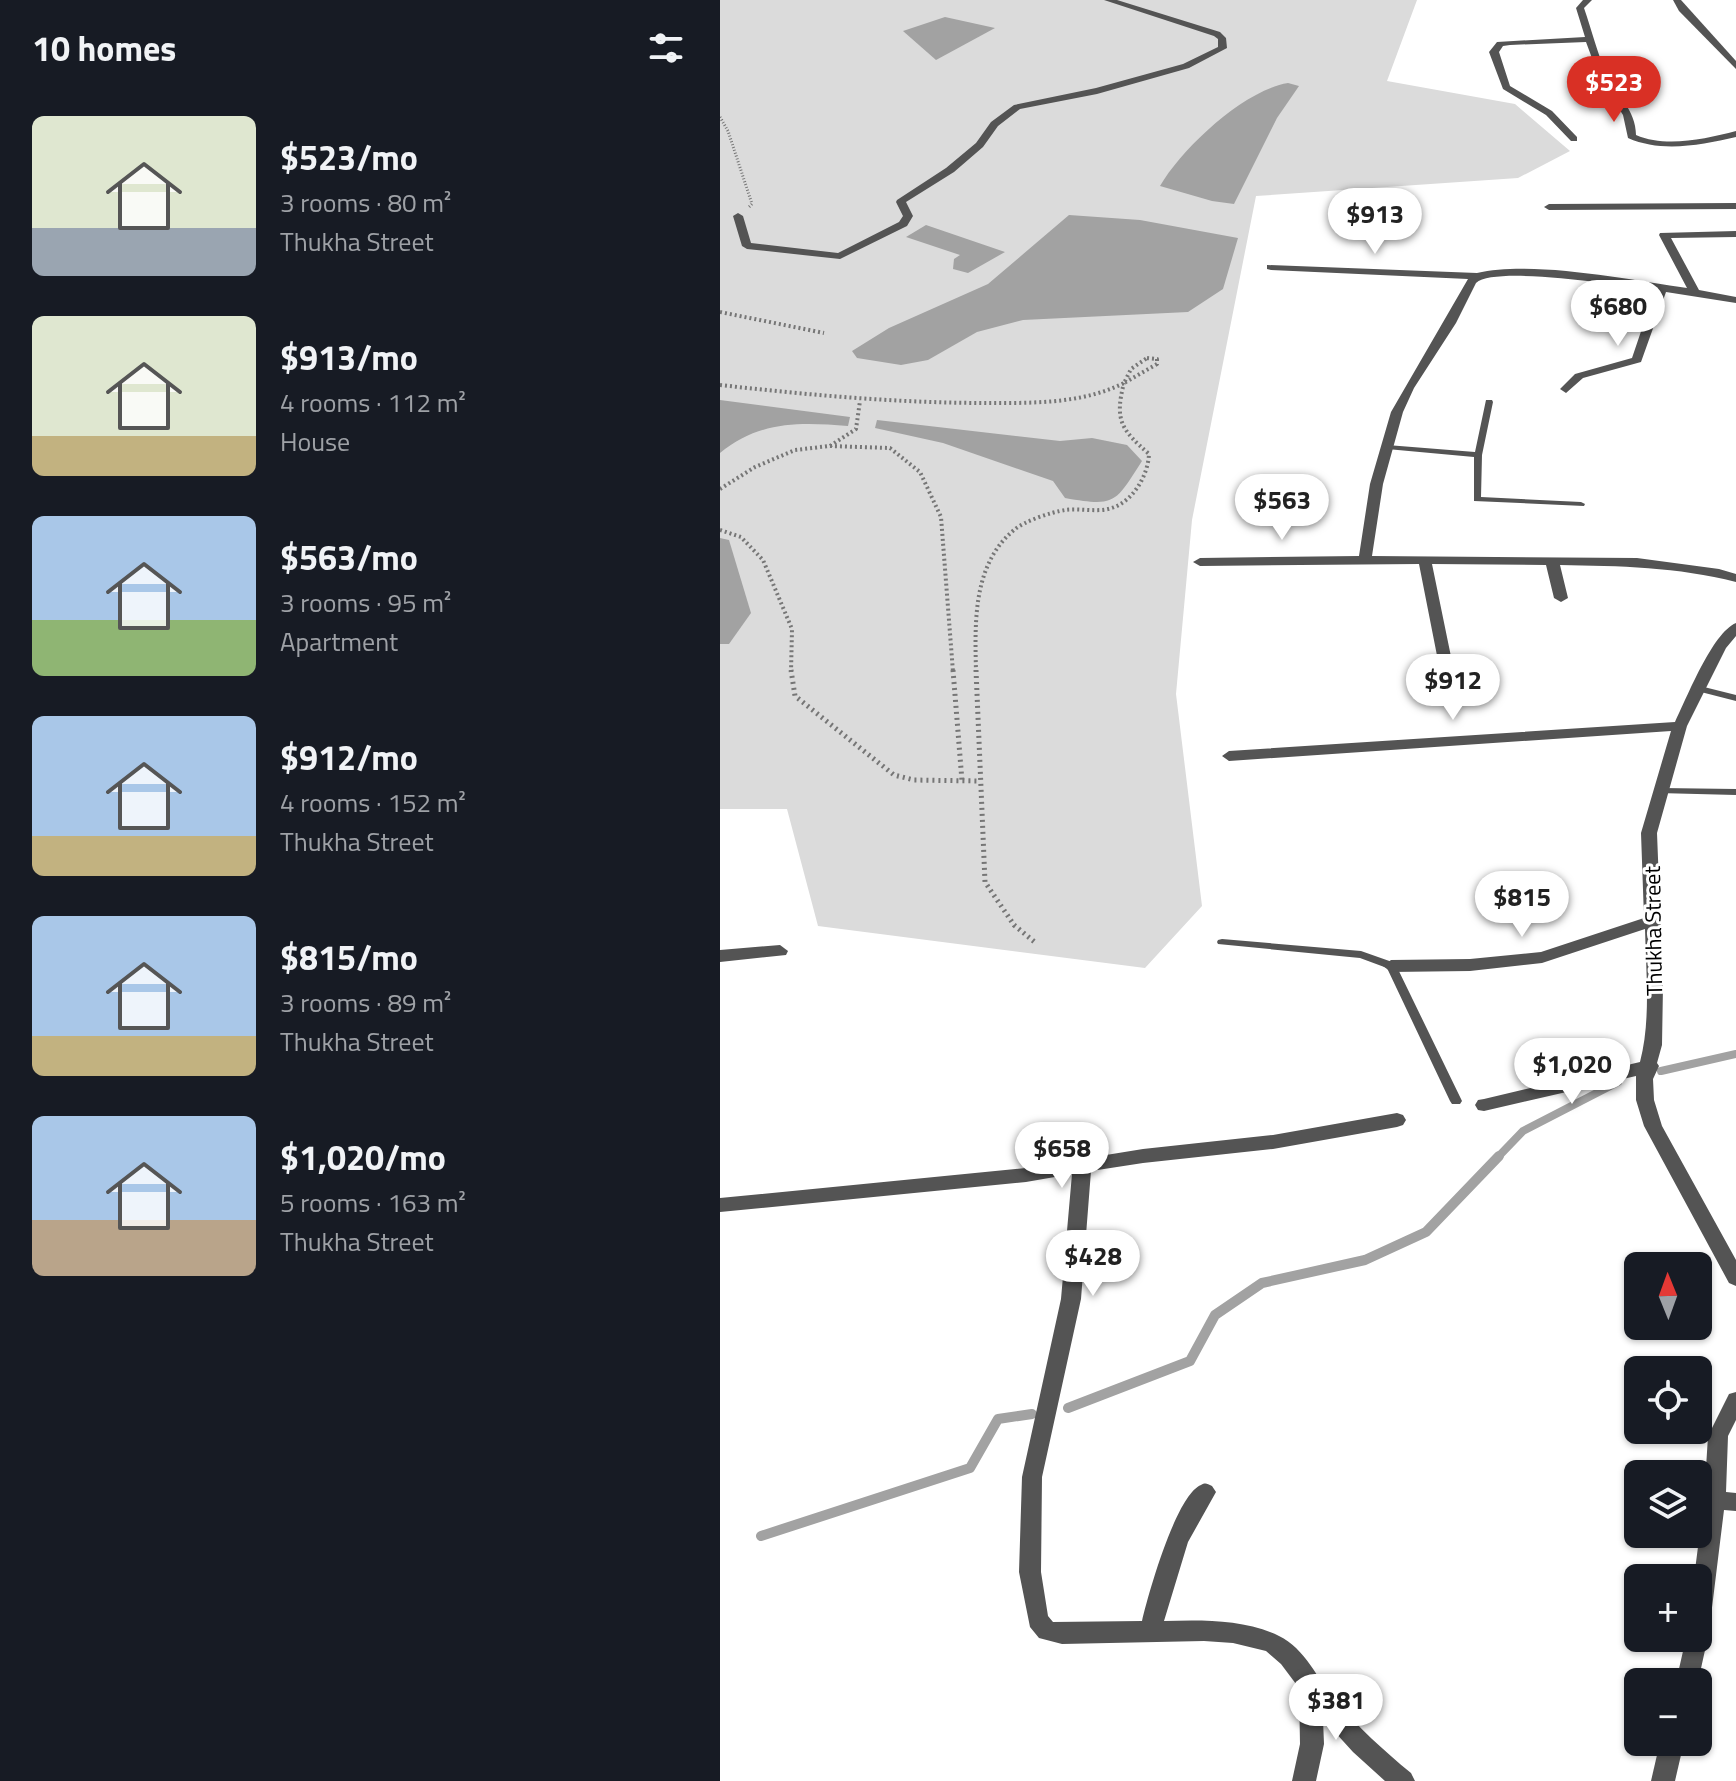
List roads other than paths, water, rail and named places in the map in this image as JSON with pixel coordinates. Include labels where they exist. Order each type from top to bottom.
[{"type":"street","points":[[738,216],[747,246],[827,257],[849,253],[903,224],[908,212],[901,202],[980,145],[994,124],[1017,107],[1097,91],[1186,66],[1223,48],[1222,38],[1217,34],[1108,0]]},
{"type":"street","points":[[1588,0],[1580,8],[1608,87],[1623,104],[1632,124],[1631,136],[1643,143],[1711,141],[1736,134]]},
{"type":"street","points":[[1677,0],[1736,66]]},
{"type":"street","points":[[1574,139],[1549,113],[1506,87],[1494,52],[1500,44],[1510,42],[1591,39]]},
{"type":"street","points":[[1549,207],[1736,206]]},
{"type":"street","points":[[1694,291],[1664,235],[1736,234]]},
{"type":"street","points":[[1271,267],[1477,276],[1490,273],[1558,276],[1662,286],[1736,300]]},
{"type":"street","points":[[1365,560],[1397,412],[1414,378],[1449,325],[1460,299],[1477,276]]},
{"type":"street","points":[[1566,389],[1579,376],[1637,360],[1662,286]]},
{"type":"street","points":[[1425,561],[1449,681]]},
{"type":"street","points":[[1552,561],[1561,598]]},
{"type":"street","points":[[1200,562],[1637,562],[1736,578]]},
{"type":"street","name":"Thukha Street","points":[[1736,627],[1720,647],[1680,726],[1649,833],[1655,986],[1650,1066],[1644,1079],[1645,1100],[1653,1126],[1736,1278]]},
{"type":"street","points":[[1229,756],[1680,726]]},
{"type":"street","points":[[1391,966],[1470,965],[1542,957],[1654,920]]},
{"type":"street","points":[[720,956],[780,951]]},
{"type":"street","points":[[1484,1105],[1650,1066]]},
{"type":"street","points":[[720,1205],[1011,1176],[1273,1142],[1397,1120]]},
{"type":"street","points":[[1082,1165],[1071,1299],[1032,1477],[1030,1572],[1038,1620],[1047,1631],[1062,1634],[1222,1631],[1274,1643],[1357,1743],[1403,1781]]},
{"type":"street","points":[[1712,1564],[1725,1501],[1718,1436],[1736,1400]]},
{"type":"street","points":[[1150,1633],[1174,1548],[1191,1512],[1205,1492]]},
{"type":"street","points":[[1304,1781],[1312,1744],[1310,1684]]},
{"type":"street","points":[[1663,1781],[1669,1756]]},
{"type":"lane","points":[[1489,402],[1478,455],[1477,499],[1581,504]]},
{"type":"lane","points":[[1387,447],[1478,455]]},
{"type":"lane","points":[[1700,689],[1736,698]]},
{"type":"lane","points":[[1661,791],[1736,792]]},
{"type":"lane","points":[[1222,942],[1361,955],[1391,966],[1456,1101]]},
{"type":"waterway","points":[[1661,1071],[1736,1054]]},
{"type":"waterway","points":[[1497,1158],[1523,1131],[1618,1082]]},
{"type":"waterway","points":[[1068,1408],[1190,1361],[1215,1315],[1262,1283],[1365,1260],[1426,1232],[1499,1156]]},
{"type":"waterway","points":[[761,1536],[970,1468],[998,1419],[1032,1414]]}]
